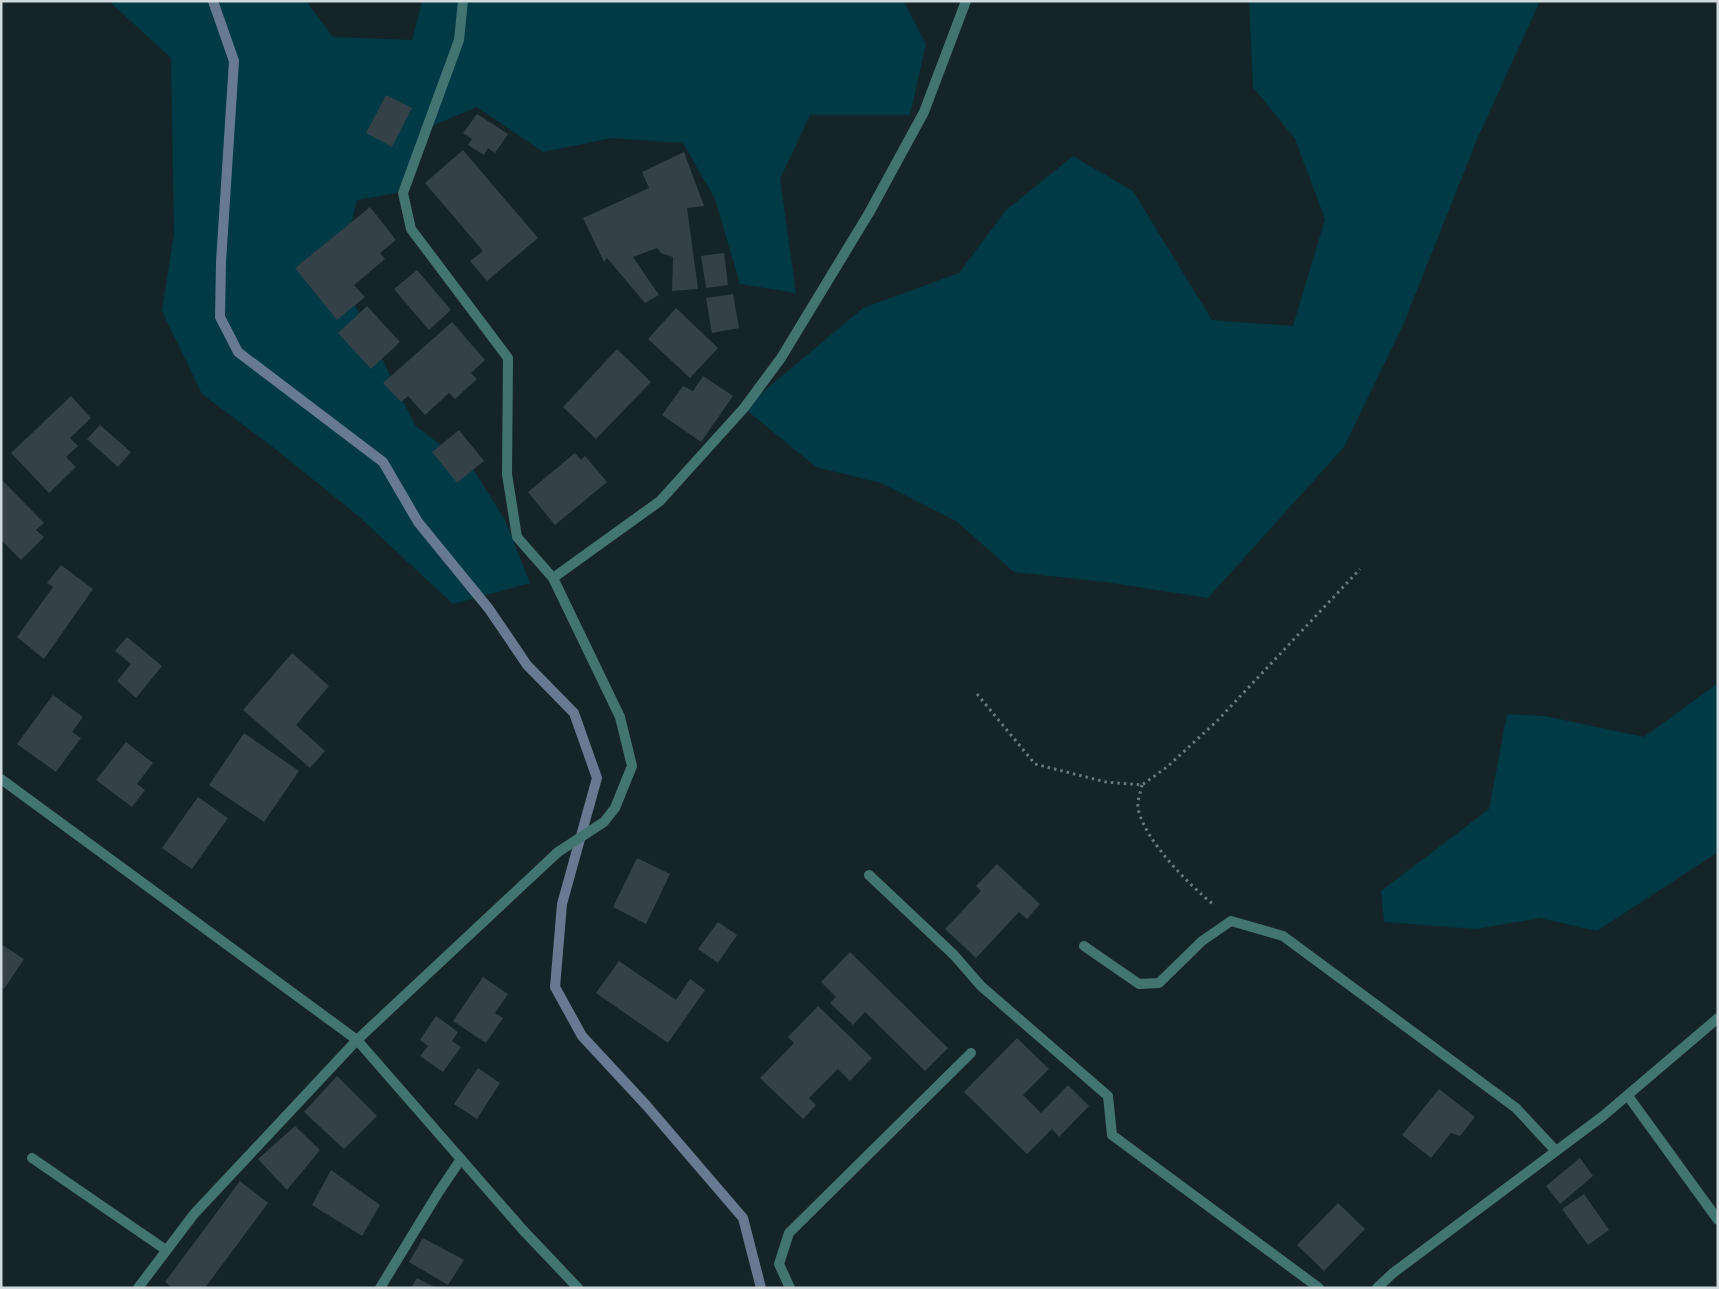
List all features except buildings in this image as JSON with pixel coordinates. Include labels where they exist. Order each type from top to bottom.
[{"type":"street","points":[[138,1288],[194,1214],[357,1040],[558,852],[604,822],[615,808],[632,766],[620,718],[553,578],[517,537],[507,474],[508,358],[411,229],[403,193],[459,40],[463,1]]},
{"type":"street","points":[[553,578],[660,501],[744,408],[776,365],[869,213],[924,112],[966,1]]},
{"type":"street","points":[[1,780],[357,1040],[522,1229],[578,1288]]},
{"type":"street","points":[[869,875],[954,955],[981,986],[1108,1096],[1112,1135],[1319,1288]]},
{"type":"street","points":[[1084,946],[1139,984],[1158,983],[1202,941],[1231,920],[1283,936],[1516,1108],[1555,1150]]},
{"type":"street","points":[[1377,1288],[1393,1273],[1628,1096],[1718,1018]]},
{"type":"street","points":[[790,1288],[779,1264],[789,1232],[971,1054]]},
{"type":"street","points":[[1628,1096],[1718,1220]]},
{"type":"street","points":[[32,1158],[166,1250]]},
{"type":"street","points":[[380,1288],[461,1159]]},
{"type":"path","points":[[977,694],[1035,764],[1106,782],[1142,785],[1167,767],[1217,721],[1360,569]]},
{"type":"path","points":[[1142,785],[1138,807],[1150,837],[1196,891],[1231,920]]},
{"type":"shaded area","points":[[109,1],[306,1],[333,37],[412,40],[422,1],[904,1],[926,44],[910,115],[810,115],[780,179],[796,293],[740,284],[715,199],[683,143],[612,138],[543,152],[477,107],[427,128],[397,193],[357,200],[339,273],[415,425],[475,472],[505,520],[530,583],[453,604],[356,514],[274,448],[202,394],[162,311],[174,233],[171,58]]},
{"type":"shaded area","points":[[1249,1],[1540,1],[1478,137],[1403,325],[1344,447],[1208,598],[1106,582],[1014,572],[956,521],[881,483],[816,467],[744,408],[863,308],[959,273],[1006,210],[1073,156],[1133,191],[1212,320],[1293,326],[1325,219],[1295,139],[1253,87]]},
{"type":"shaded area","points":[[1718,683],[1718,852],[1597,931],[1540,918],[1476,929],[1384,922],[1381,891],[1489,809],[1507,714],[1545,716],[1644,737]]},
{"type":"waterway","points":[[213,1],[234,61],[221,262],[220,317],[238,352],[383,462],[418,522],[489,609],[527,665],[574,713],[597,778],[562,904],[555,987],[582,1036],[646,1105],[743,1218],[761,1288]]}]
